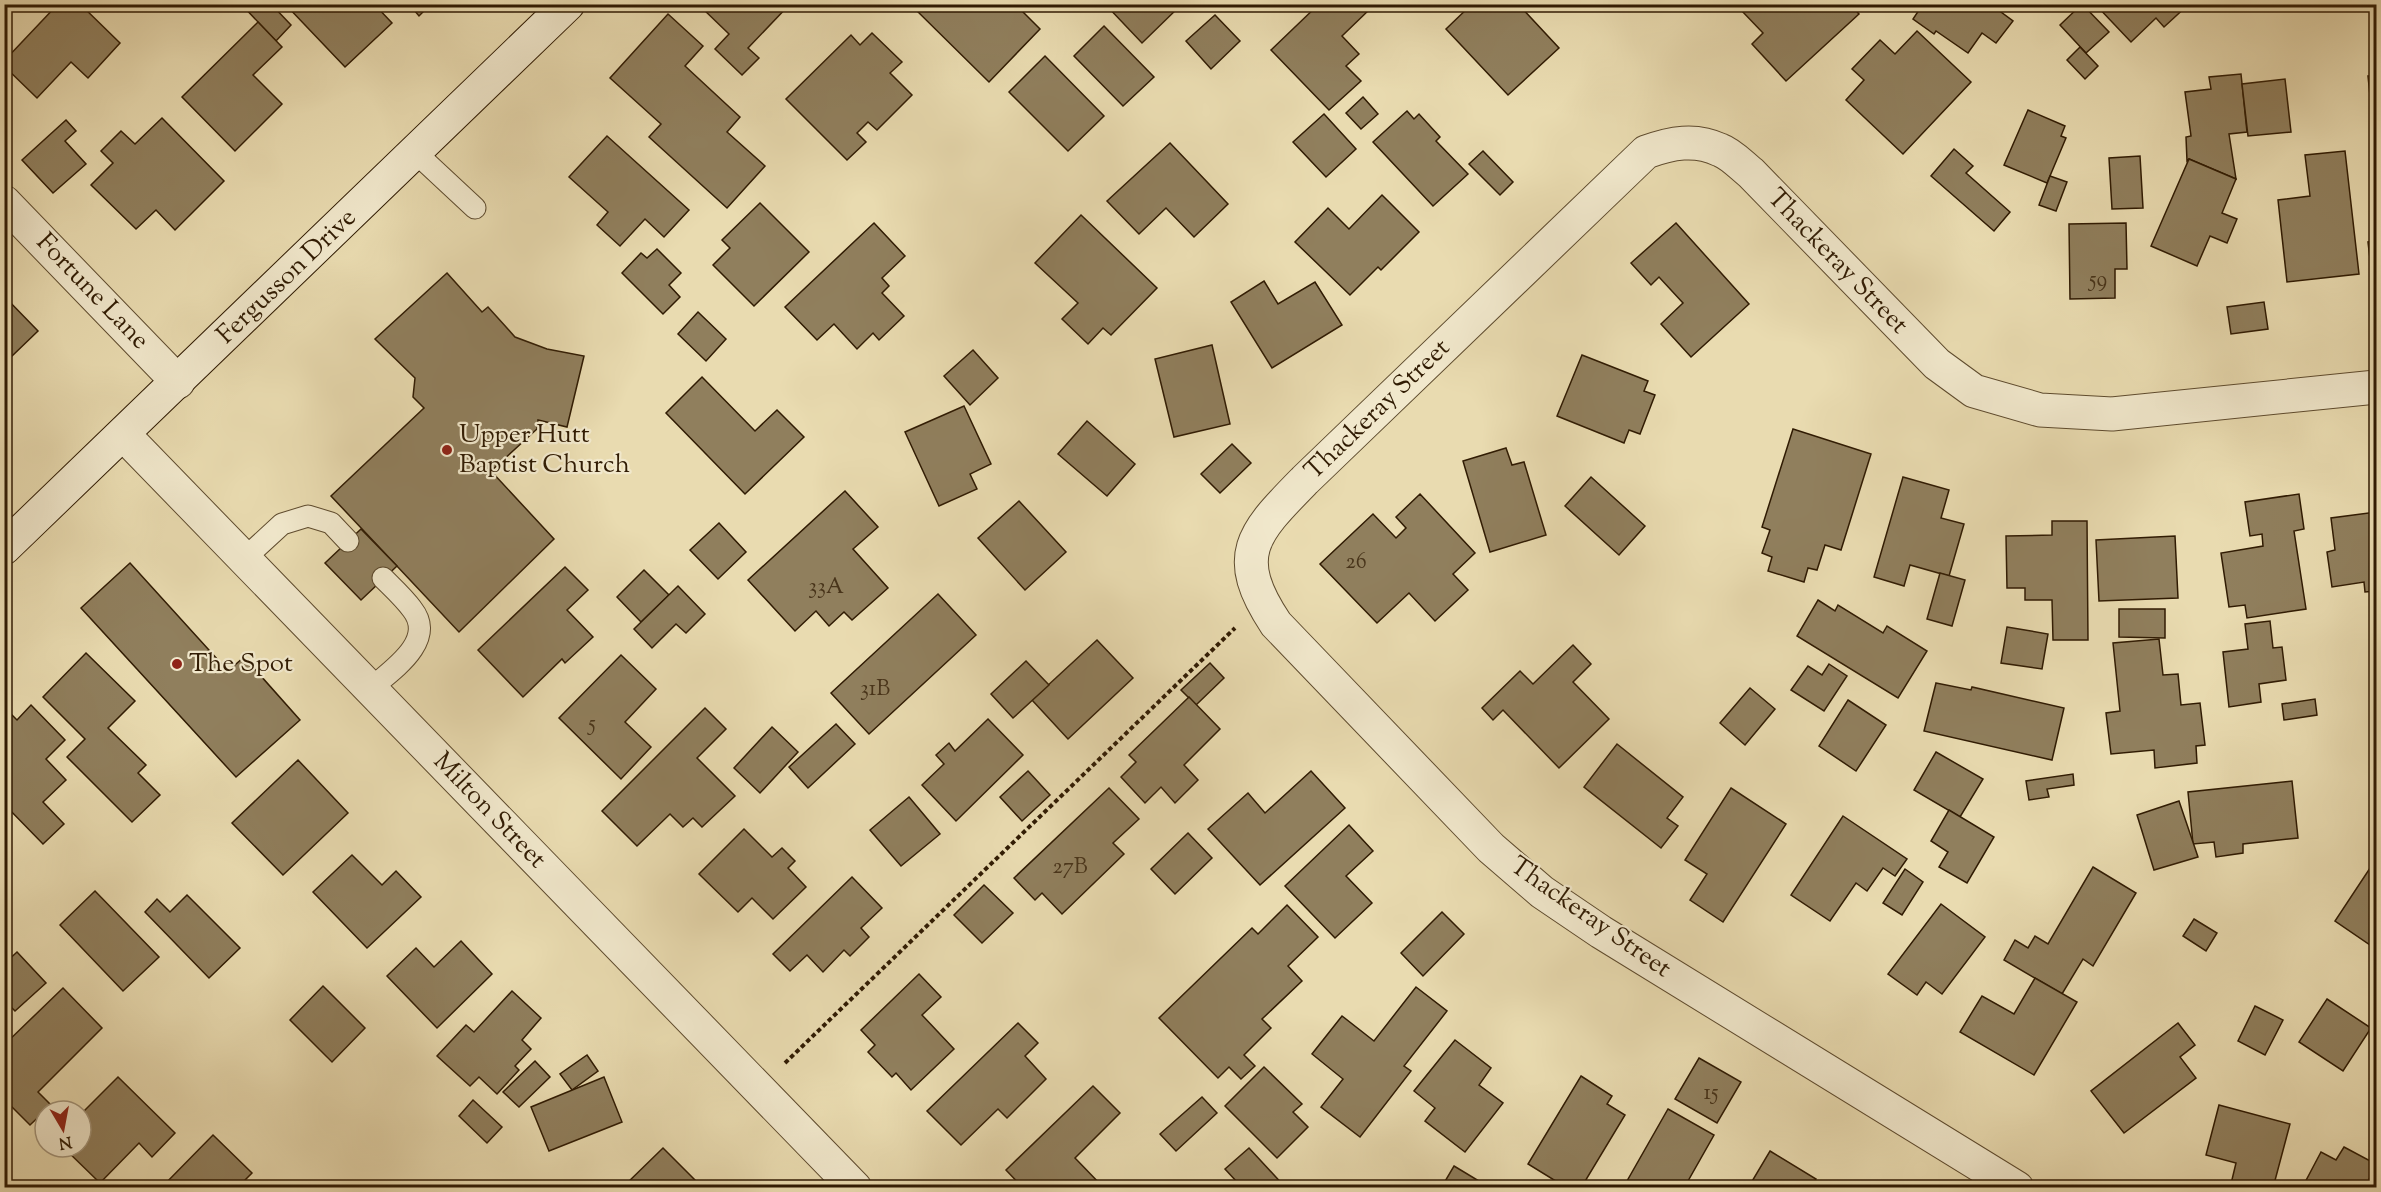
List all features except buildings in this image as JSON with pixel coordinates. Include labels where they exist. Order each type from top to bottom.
[{"type":"street","name":"Fergusson Drive","points":[[4,548],[568,4]]},
{"type":"street","name":"Thackeray Street","points":[[2017,1188],[1601,932],[1542,892],[1491,848],[1276,624],[1253,585],[1251,567],[1253,550],[1260,531],[1272,514],[1646,152],[1669,143],[1690,142],[1721,150],[1751,173],[1937,364],[1974,391],[2040,410],[2112,414],[2376,387]]},
{"type":"street","name":"Fortune Lane","points":[[4,202],[178,382]]},
{"type":"street","name":"Milton Street","points":[[123,435],[855,1188]]},
{"type":"lane","points":[[416,153],[475,208]]},
{"type":"lane","points":[[244,559],[282,524],[308,516],[331,523],[348,541]]},
{"type":"lane","points":[[370,689],[409,655],[419,637],[420,624],[413,610],[383,578]]},
{"type":"path","points":[[759,1089],[1261,602]]},
{"type":"place","name":"Upper Hutt Baptist Church","points":[[447,450]]},
{"type":"place","name":"The Spot","points":[[177,664]]}]
